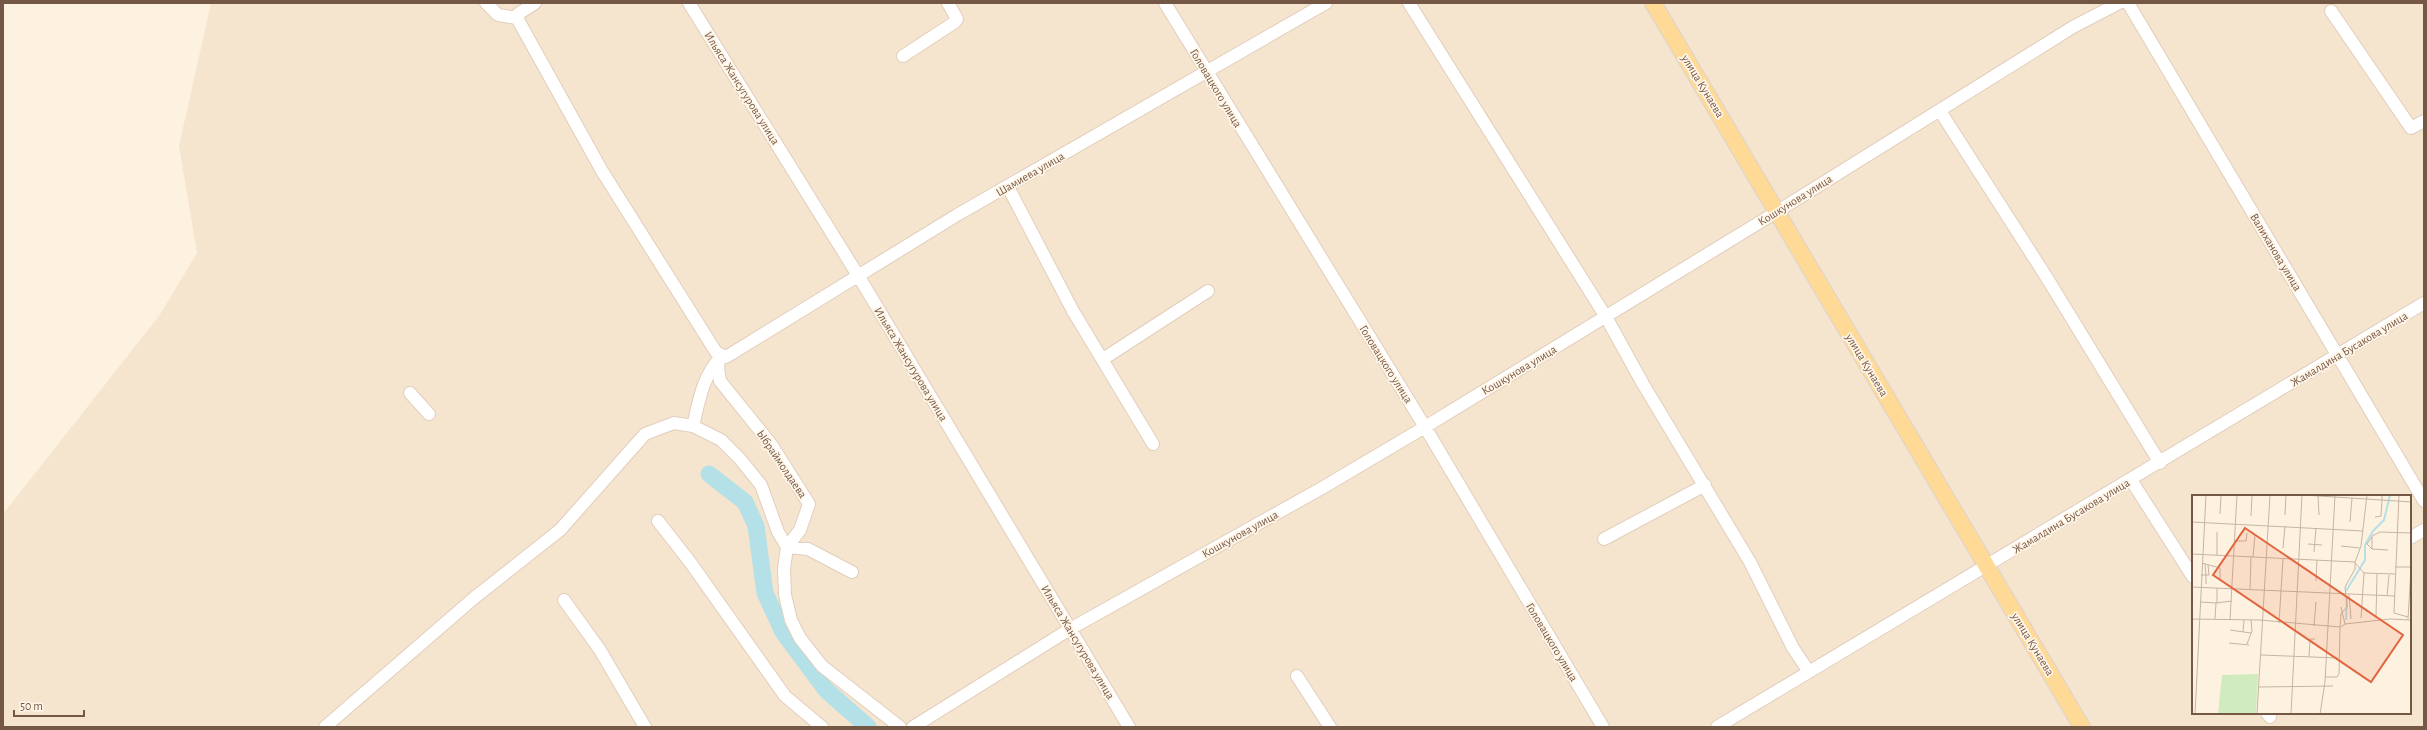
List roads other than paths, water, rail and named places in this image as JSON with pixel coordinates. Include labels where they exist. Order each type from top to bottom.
[{"type":"main road","name":"улица Кунаева","points":[[1653,3],[1778,211],[1857,349],[2082,727]]},
{"type":"street","points":[[486,3],[498,16],[517,18]]},
{"type":"street","points":[[517,18],[518,14],[534,3]]},
{"type":"street","name":"Ильяса Жансугурова улица","points":[[689,3],[859,277],[1129,727]]},
{"type":"street","points":[[904,56],[957,19],[948,3]]},
{"type":"street","name":"Головацкого улица","points":[[1165,3],[1425,427],[1603,727]]},
{"type":"street","name":"Шамиева улица","points":[[722,358],[738,350],[859,277],[957,215],[1008,188],[1326,3]]},
{"type":"street","points":[[1409,3],[1606,317],[1639,377],[1750,562],[1793,648],[1809,672]]},
{"type":"street","name":"Кошкунова улица","points":[[913,727],[1070,629],[1322,488],[1425,427],[1940,111],[2073,27],[2119,3]]},
{"type":"street","name":"Валиханова улица","points":[[2128,3],[2424,501]]},
{"type":"street","points":[[2331,10],[2411,128],[2424,120]]},
{"type":"street","points":[[517,18],[530,40],[555,90],[574,119],[637,229],[716,352],[722,358],[709,371],[702,386],[693,426]]},
{"type":"street","points":[[1940,111],[2047,278],[2160,463]]},
{"type":"street","points":[[1008,188],[1074,311],[1154,444]]},
{"type":"street","points":[[1103,359],[1208,291]]},
{"type":"street","name":"Жамалдина Бусакова улица","points":[[1717,727],[2160,463],[2424,303]]},
{"type":"street","name":"Ыбраймолдаева","points":[[722,358],[718,368],[720,381],[771,444],[809,504],[800,530],[787,547],[784,569],[785,595],[791,620],[800,638],[822,666],[900,727]]},
{"type":"street","points":[[410,393],[429,414]]},
{"type":"street","points":[[325,727],[474,598],[560,530],[645,434],[674,423],[693,426],[721,440],[740,459],[761,485],[778,532],[787,547],[808,549],[852,572]]},
{"type":"street","points":[[2131,480],[2192,575]]},
{"type":"street","points":[[1604,539],[1705,485]]},
{"type":"street","points":[[658,521],[690,562],[785,696],[822,727]]},
{"type":"street","points":[[2411,537],[2424,530]]},
{"type":"street","points":[[564,600],[600,650],[645,727]]},
{"type":"street","points":[[1297,676],[1330,727]]},
{"type":"waterway","points":[[709,474],[745,502],[756,526],[765,593],[783,632],[826,690],[868,727]]}]
